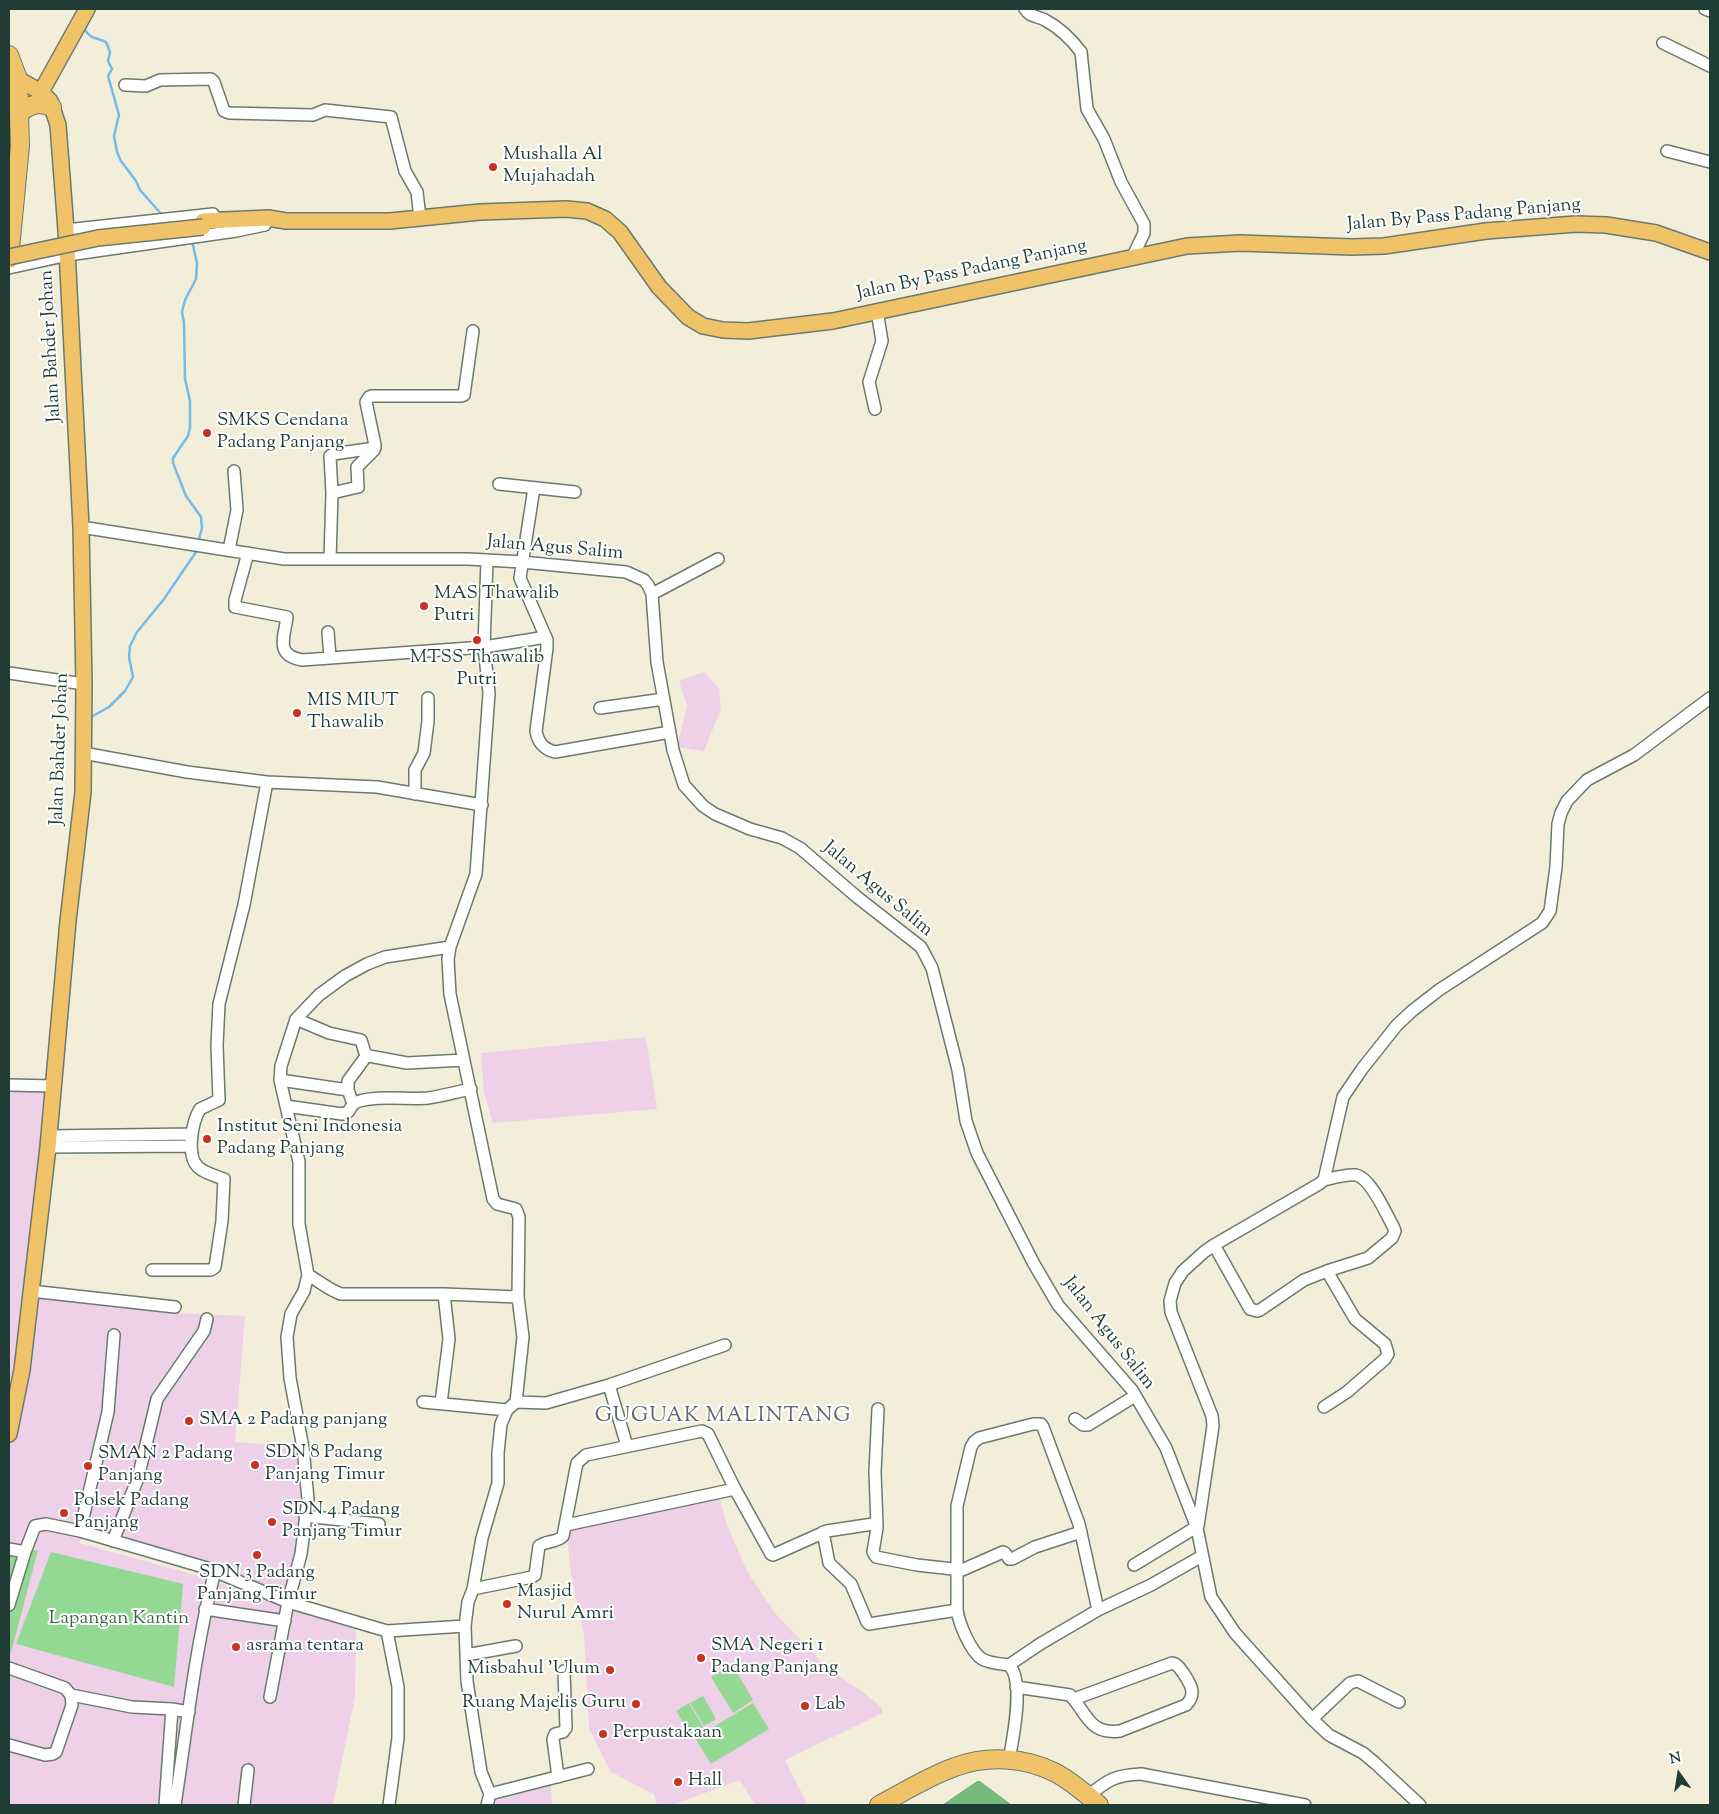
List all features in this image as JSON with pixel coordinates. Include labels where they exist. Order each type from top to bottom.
[{"type":"highway","points":[[9,55],[18,79],[20,112],[20,146],[9,250]]},
{"type":"highway","points":[[20,112],[32,104],[39,103],[52,107]]},
{"type":"highway","points":[[879,1805],[953,1768],[988,1760],[1024,1762],[1056,1773],[1094,1800]]},
{"type":"main road","points":[[41,92],[87,9]]},
{"type":"main road","name":"Jalan Bahder Johan","points":[[9,1434],[22,1370],[49,1142],[68,921],[83,792],[84,684],[81,527],[68,255],[58,126],[50,101],[41,92],[18,79]]},
{"type":"main road","name":"Jalan By Pass Padang Panjang","points":[[9,250],[94,233],[203,224],[266,221],[390,221],[480,212],[587,211],[605,219],[620,232],[659,287],[688,316],[703,326],[716,329],[748,330],[833,320],[1187,246],[1240,243],[1352,247],[1384,246],[1486,231],[1576,224],[1606,225],[1656,233],[1710,252]]},
{"type":"street","points":[[1025,9],[1032,16],[1044,20],[1076,44],[1081,52],[1087,109],[1104,139],[1121,182],[1144,224],[1144,233],[1132,258]]},
{"type":"street","points":[[1705,9],[1710,11]]},
{"type":"street","points":[[1663,43],[1710,66]]},
{"type":"street","points":[[124,84],[146,86],[160,80],[211,79],[214,82],[224,111],[229,113],[313,114],[325,110],[391,117],[405,171],[417,192],[420,218]]},
{"type":"street","points":[[1666,150],[1710,162]]},
{"type":"street","points":[[66,230],[223,213],[266,221]]},
{"type":"street","points":[[9,268],[68,255],[236,231],[266,221]]},
{"type":"street","points":[[875,409],[869,382],[882,344],[877,311]]},
{"type":"street","points":[[375,448],[366,402],[369,397],[464,395],[473,331]]},
{"type":"street","points":[[332,493],[358,487],[357,467],[375,448]]},
{"type":"street","points":[[330,559],[332,493],[330,456],[375,448]]},
{"type":"street","points":[[229,550],[237,510],[234,471]]},
{"type":"street","points":[[500,484],[575,492]]},
{"type":"street","points":[[534,488],[520,578],[546,637],[547,648],[536,731],[537,738],[544,747],[555,752],[562,752],[670,732]]},
{"type":"street","name":"Jalan Agus Salim","points":[[81,527],[284,559],[486,560],[522,562],[626,572],[644,580],[652,594],[657,662],[673,750],[684,785],[702,806],[715,814],[750,829],[782,838],[800,848],[864,903],[920,947],[932,968],[958,1070],[966,1121],[977,1153],[1034,1264],[1058,1305],[1135,1396],[1166,1448],[1197,1528],[1211,1597],[1230,1626],[1312,1719],[1329,1735],[1363,1753],[1420,1805]]},
{"type":"street","points":[[248,553],[234,600],[235,606],[286,617],[283,644],[285,653],[291,658],[302,660],[484,647],[546,637]]},
{"type":"street","points":[[652,594],[718,559]]},
{"type":"street","points":[[486,560],[484,647],[490,693],[476,874],[450,947],[448,959],[450,994],[493,1199],[497,1204],[516,1209],[520,1217],[518,1297],[523,1337],[516,1402],[507,1410],[501,1424],[498,1453],[498,1483],[482,1538],[473,1589],[468,1602],[465,1626],[467,1681],[481,1772],[488,1800],[588,1769]]},
{"type":"street","points":[[328,632],[330,658]]},
{"type":"street","points":[[9,672],[84,684]]},
{"type":"street","points":[[415,794],[415,770],[422,758],[425,745],[428,698]]},
{"type":"street","points":[[1324,1180],[1343,1097],[1362,1069],[1397,1025],[1439,990],[1547,918],[1550,911],[1556,867],[1558,824],[1567,801],[1587,780],[1634,755],[1710,698]]},
{"type":"street","points":[[600,708],[664,699]]},
{"type":"street","points":[[83,753],[187,772],[267,782],[377,787],[482,805]]},
{"type":"street","points":[[152,1270],[211,1270],[215,1266],[222,1221],[224,1179],[198,1167],[195,1163],[191,1146],[191,1134],[200,1109],[218,1100],[218,1004],[244,905],[267,782]]},
{"type":"street","points":[[270,1697],[288,1602],[301,1554],[308,1499],[303,1448],[290,1378],[287,1337],[291,1314],[304,1291],[308,1275],[299,1224],[299,1162],[280,1080],[281,1066],[296,1019],[319,995],[345,976],[385,957],[450,947]]},
{"type":"street","points":[[296,1019],[329,1033],[361,1040],[367,1055]]},
{"type":"street","points":[[367,1055],[407,1063],[464,1060]]},
{"type":"street","points":[[353,1104],[348,1090],[348,1081],[367,1055]]},
{"type":"street","points":[[280,1080],[348,1090]]},
{"type":"street","points":[[9,1085],[53,1086]]},
{"type":"street","points":[[286,1106],[342,1114],[348,1112],[353,1104],[359,1101],[383,1098],[427,1098],[470,1089]]},
{"type":"street","points":[[49,1142],[191,1134]]},
{"type":"street","points":[[49,1142],[191,1146]]},
{"type":"street","points":[[1134,1566],[1197,1528],[1211,1435],[1212,1416],[1171,1312],[1170,1301],[1175,1283],[1183,1271],[1214,1245],[1324,1180],[1352,1175],[1360,1176],[1374,1190],[1395,1231],[1392,1238],[1368,1258],[1304,1280],[1260,1310],[1250,1309],[1214,1245]]},
{"type":"street","points":[[1324,1407],[1347,1392],[1385,1359],[1388,1354],[1385,1344],[1355,1318],[1326,1271]]},
{"type":"street","points":[[308,1275],[326,1285],[332,1291],[341,1294],[444,1294],[518,1297]]},
{"type":"street","points":[[31,1291],[175,1307]]},
{"type":"street","points":[[441,1403],[449,1339],[444,1294]]},
{"type":"street","points":[[113,1541],[138,1478],[157,1399],[204,1331],[207,1319]]},
{"type":"street","points":[[80,1532],[108,1412],[114,1335]]},
{"type":"street","points":[[516,1402],[546,1403],[608,1385],[725,1345]]},
{"type":"street","points":[[608,1385],[627,1446]]},
{"type":"street","points":[[1075,1419],[1083,1425],[1088,1425],[1135,1396]]},
{"type":"street","points":[[423,1402],[507,1410]]},
{"type":"street","points":[[878,1409],[875,1472],[877,1526],[874,1556],[917,1565],[958,1570],[966,1569],[1003,1552],[1012,1559],[1035,1547],[1080,1532]]},
{"type":"street","points":[[1009,1760],[1017,1718],[1015,1674],[1009,1665],[984,1660],[978,1656],[960,1624],[957,1610],[958,1498],[971,1447],[978,1438],[1033,1424],[1040,1424],[1043,1427],[1080,1532],[1098,1610]]},
{"type":"street","points":[[473,1589],[532,1577],[536,1572],[539,1546],[543,1543],[561,1539],[566,1525],[577,1463],[586,1456],[702,1430],[708,1434],[735,1489],[771,1554],[776,1555],[823,1532],[873,1524],[877,1526]]},
{"type":"street","points":[[566,1525],[735,1489]]},
{"type":"street","points":[[305,1516],[380,1524]]},
{"type":"street","points":[[9,1605],[35,1526],[46,1524],[113,1541],[215,1571],[288,1602],[387,1631],[465,1626]]},
{"type":"street","points":[[823,1532],[829,1564],[851,1584],[869,1624],[957,1610]]},
{"type":"street","points":[[9,1549],[25,1552]]},
{"type":"street","points":[[1009,1665],[1040,1644],[1098,1610],[1151,1585],[1202,1556]]},
{"type":"street","points":[[175,1805],[205,1609],[215,1571]]},
{"type":"street","points":[[205,1609],[285,1621]]},
{"type":"street","points":[[387,1631],[398,1687],[398,1738],[389,1805]]},
{"type":"street","points":[[466,1655],[516,1646]]},
{"type":"street","points":[[1016,1687],[1066,1693],[1074,1699],[1093,1725],[1114,1731],[1120,1731],[1186,1705],[1192,1697],[1192,1690],[1191,1685],[1178,1666],[1172,1663],[1074,1699]]},
{"type":"street","points":[[9,1668],[65,1688],[71,1696],[72,1705],[56,1752],[53,1754],[45,1755],[9,1744]]},
{"type":"street","points":[[558,1777],[553,1739],[555,1734],[562,1732],[566,1728],[564,1672]]},
{"type":"street","points":[[1312,1719],[1354,1681],[1358,1681],[1398,1702]]},
{"type":"street","points":[[71,1696],[132,1708],[172,1709],[189,1712]]},
{"type":"street","points":[[165,1805],[172,1709]]},
{"type":"street","points":[[247,1805],[248,1770]]},
{"type":"street","points":[[1094,1800],[1108,1780],[1129,1774],[1141,1774],[1305,1805]]},
{"type":"shaded area","points":[[704,672],[719,688],[721,709],[704,751],[677,747],[687,706],[679,681]]},
{"type":"shaded area","points":[[646,1037],[657,1109],[493,1123],[484,1093],[481,1053]]},
{"type":"shaded area","points":[[9,1087],[50,1088],[29,1295],[169,1313],[245,1316],[235,1442],[299,1447],[302,1499],[294,1570],[286,1596],[82,1531],[80,1543],[199,1576],[356,1630],[355,1697],[333,1805],[9,1805]]},
{"type":"shaded area","name":"SMA Negeri 1 Padang Panjang","points":[[719,1495],[727,1525],[747,1571],[774,1612],[828,1669],[863,1692],[881,1707],[883,1713],[785,1760],[808,1805],[755,1805],[740,1780],[672,1805],[657,1805],[654,1794],[611,1772],[589,1729],[584,1635],[571,1574],[566,1526]]},
{"type":"shaded area","points":[[551,1784],[552,1805],[494,1805],[495,1801]]},
{"type":"green space","points":[[38,1550],[9,1660],[9,1551]]},
{"type":"green space","name":"Lapangan Kantin","points":[[51,1552],[183,1584],[174,1687],[16,1644]]},
{"type":"green space","points":[[732,1664],[753,1700],[733,1713],[711,1677]]},
{"type":"green space","points":[[703,1696],[716,1719],[704,1726],[690,1703]]},
{"type":"green space","points":[[689,1703],[703,1727],[690,1734],[676,1711]]},
{"type":"green space","points":[[753,1703],[769,1729],[711,1764],[695,1738]]},
{"type":"green space","points":[[977,1781],[980,1781],[1012,1805],[942,1805]]},
{"type":"waterway","points":[[87,24],[85,30],[87,33],[106,42],[110,52],[108,61],[112,69],[108,76],[119,115],[114,136],[117,152],[140,190],[163,216]]},
{"type":"waterway","points":[[192,241],[197,263],[196,279],[185,300],[182,312],[184,323],[185,379],[190,401],[190,428],[188,436],[173,458],[173,463],[186,496],[201,517],[202,528],[198,542]]},
{"type":"waterway","points":[[91,717],[109,707],[125,691],[133,677],[129,657],[130,646],[137,632],[164,599],[197,548]]},
{"type":"place","name":"Mushalla Al Mujahadah","points":[[493,167]]},
{"type":"place","name":"SMKS Cendana Padang Panjang","points":[[207,433]]},
{"type":"place","name":"MAS Thawalib Putri","points":[[424,606]]},
{"type":"place","name":"MTSS Thawalib Putri","points":[[477,640]]},
{"type":"place","name":"MIS MIUT Thawalib","points":[[297,713]]},
{"type":"place","name":"Institut Seni Indonesia Padang Panjang","points":[[207,1139]]},
{"type":"place","name":"SMA 2 Padang panjang","points":[[189,1421]]},
{"type":"place","name":"SDN 8 Padang Panjang Timur","points":[[255,1465]]},
{"type":"place","name":"SMAN 2 Padang Panjang","points":[[88,1466]]},
{"type":"place","name":"Polsek Padang Panjang","points":[[64,1513]]},
{"type":"place","name":"SDN 4 Padang Panjang Timur","points":[[272,1522]]},
{"type":"place","name":"SDN 3 Padang Panjang Timur","points":[[257,1555]]},
{"type":"place","name":"Masjid Nurul Amri","points":[[507,1604]]},
{"type":"place","name":"asrama tentara","points":[[236,1647]]},
{"type":"place","name":"SMA Negeri 1 Padang Panjang","points":[[701,1658]]},
{"type":"place","name":"Misbahul 'Ulum","points":[[610,1670]]},
{"type":"place","name":"Ruang Majelis Guru","points":[[636,1704]]},
{"type":"place","name":"Lab","points":[[805,1706]]},
{"type":"place","name":"Perpustakaan","points":[[603,1734]]},
{"type":"place","name":"Hall","points":[[678,1782]]},
{"type":"district","name":"GUGUAK MALINTANG","points":[[723,1417]]}]
